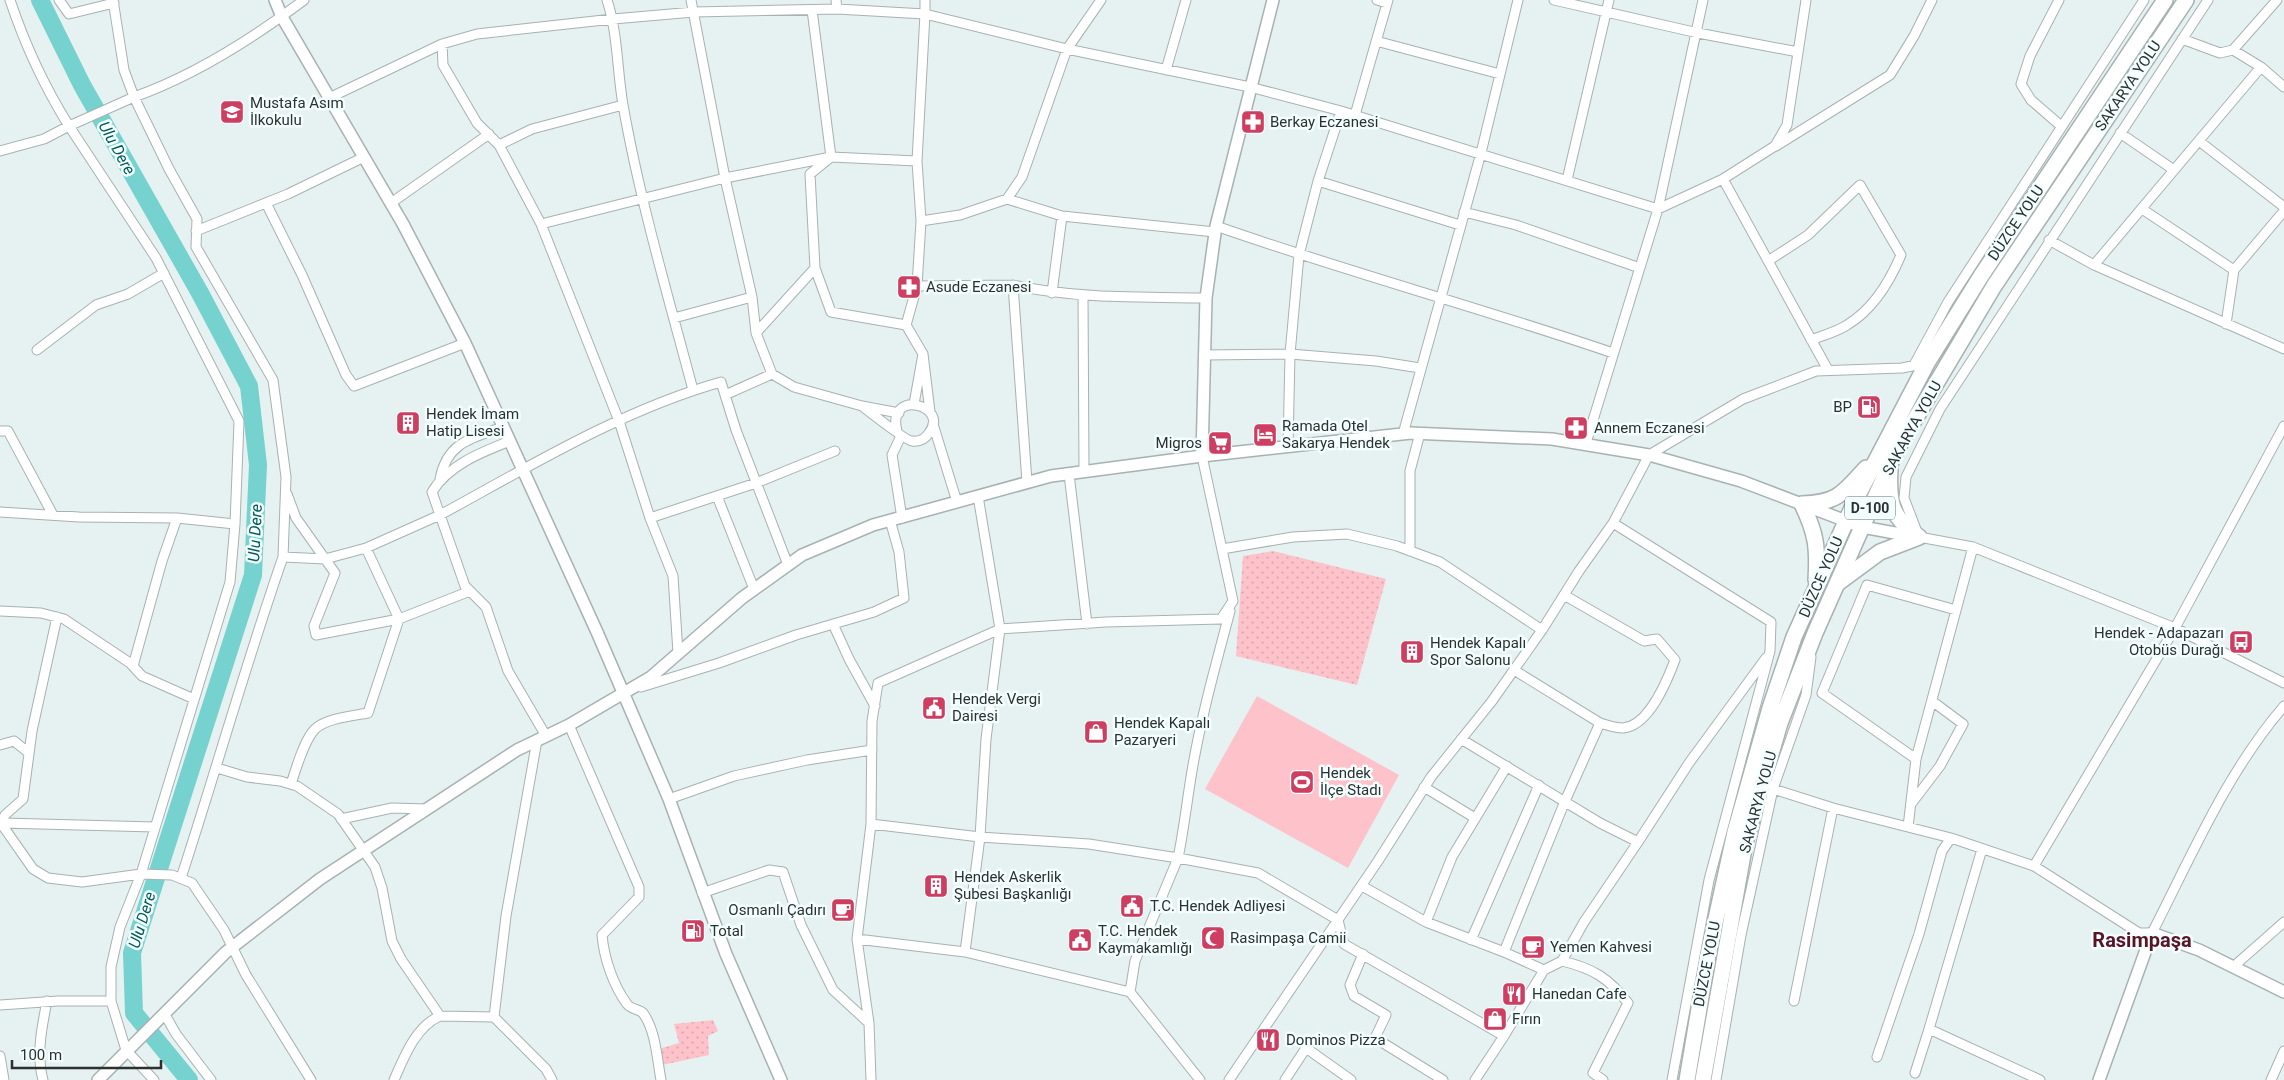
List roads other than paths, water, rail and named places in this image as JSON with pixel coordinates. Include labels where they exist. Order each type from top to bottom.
[{"type":"highway","name":"DÜZCE YOLU","points":[[1687,1080],[1708,955],[1736,832],[1770,708],[1794,637],[1815,589],[1921,364],[2165,0]]},
{"type":"highway","name":"SAKARYA YOLU","points":[[1703,1080],[1745,843],[1780,723],[1836,584],[1890,464],[1994,286],[2186,0]]},
{"type":"highway","points":[[1815,589],[1817,544],[1811,522],[1802,504],[1825,502],[1837,497],[1881,452]]},
{"type":"highway","points":[[1890,464],[1889,486],[1893,510],[1901,524],[1919,537]]},
{"type":"highway","points":[[1836,584],[1880,552],[1919,537]]},
{"type":"main road","points":[[274,0],[391,203],[466,343],[669,799],[726,954],[781,1080]]},
{"type":"main road","points":[[1202,456],[1206,298],[1215,229],[1273,0]]},
{"type":"main road","points":[[98,1080],[161,1015],[234,946],[320,879],[517,750],[569,725],[651,676],[754,589],[802,555],[873,525],[1027,482],[1084,471],[1288,446],[1420,433],[1552,439],[1586,443],[1649,455],[1741,481],[1862,527],[1919,537]]},
{"type":"main road","points":[[2099,1080],[2152,933],[2199,950],[2284,992]]},
{"type":"street","points":[[10,0],[45,87],[156,258],[239,421],[235,524],[230,582],[155,827],[145,874],[120,927],[113,959],[111,1001],[126,1050],[154,1080]]},
{"type":"street","points":[[59,0],[69,14],[113,1],[124,70],[134,97],[197,220],[196,247],[273,380],[286,477],[283,557],[249,654],[216,768],[177,876]]},
{"type":"street","points":[[0,151],[44,139],[134,97],[170,84],[220,56],[304,0]]},
{"type":"street","points":[[607,0],[613,19],[623,105],[643,198],[693,390]]},
{"type":"street","points":[[691,0],[725,178],[752,297],[756,333],[772,374],[794,388],[862,406],[899,413]]},
{"type":"street","points":[[924,0],[926,14],[917,161],[921,221],[917,286],[906,325],[924,354],[930,412],[957,502]]},
{"type":"street","points":[[1007,199],[1022,177],[1067,49],[1101,0]]},
{"type":"street","points":[[1166,70],[1186,0]]},
{"type":"street","points":[[1356,115],[1387,2],[1377,0]]},
{"type":"street","points":[[1403,434],[1480,153],[1518,0]]},
{"type":"street","points":[[1554,0],[1698,33],[1798,52]]},
{"type":"street","points":[[1567,180],[1609,0]]},
{"type":"street","points":[[1586,443],[1658,209],[1698,33],[1703,0]]},
{"type":"street","points":[[1775,146],[1787,125],[1806,0]]},
{"type":"street","points":[[329,98],[442,44],[477,34],[694,12],[812,10],[837,5],[926,14],[1067,49],[1250,87],[1356,115],[1658,209],[1723,179],[1890,75],[1914,36],[1932,0]]},
{"type":"street","points":[[2059,0],[2030,56],[2021,84],[2031,100],[2061,126]]},
{"type":"street","points":[[1229,1080],[1362,886],[1424,787],[1514,670],[1542,630],[1613,523],[1649,455],[1744,399],[1816,371],[1902,368],[1921,364],[1948,302],[2144,0]]},
{"type":"street","points":[[2208,0],[1940,409],[1906,478],[1904,498],[1919,537],[1973,547],[2176,628],[2284,683]]},
{"type":"street","points":[[2182,38],[2220,53],[2233,50],[2277,0]]},
{"type":"street","points":[[812,10],[831,157]]},
{"type":"street","points":[[1376,41],[1500,74]]},
{"type":"street","points":[[442,44],[443,65],[477,123],[499,145],[541,224],[618,421],[650,518],[673,576],[678,653]]},
{"type":"street","points":[[2233,50],[2261,67],[2284,87]]},
{"type":"street","points":[[2094,265],[2261,67]]},
{"type":"street","points":[[499,145],[532,129],[623,105]]},
{"type":"street","points":[[1288,446],[1290,354],[1299,255],[1318,181],[1341,111]]},
{"type":"street","points":[[2120,133],[2174,170]]},
{"type":"street","points":[[391,203],[489,134]]},
{"type":"street","points":[[2199,141],[2283,212],[2234,270],[2226,324]]},
{"type":"street","points":[[196,231],[266,203],[364,157]]},
{"type":"street","points":[[541,224],[725,178],[831,157],[917,161]]},
{"type":"street","points":[[831,157],[810,174],[815,268],[831,312],[906,325]]},
{"type":"street","points":[[1723,179],[1828,370]]},
{"type":"street","points":[[1318,181],[1460,225]]},
{"type":"street","points":[[1768,261],[1808,235],[1860,185],[1901,255],[1893,275],[1868,308],[1847,325],[1811,340]]},
{"type":"street","points":[[921,221],[960,215],[1007,199],[1062,216],[1215,229],[1509,317],[1614,353]]},
{"type":"street","points":[[266,203],[302,275],[346,375],[354,386],[466,343]]},
{"type":"street","points":[[2142,209],[2234,270]]},
{"type":"street","points":[[1464,212],[1516,225],[1640,268]]},
{"type":"street","points":[[1052,294],[1062,216]]},
{"type":"street","points":[[2049,240],[2094,265],[2284,349]]},
{"type":"street","points":[[756,333],[815,268]]},
{"type":"street","points":[[37,350],[96,305],[128,294],[164,273]]},
{"type":"street","points":[[917,286],[1013,285],[1052,294],[1206,298]]},
{"type":"street","points":[[1013,285],[1027,482]]},
{"type":"street","points":[[1083,296],[1084,471]]},
{"type":"street","points":[[674,318],[752,297]]},
{"type":"street","points":[[914,404],[924,354]]},
{"type":"street","points":[[1204,355],[1290,354],[1376,361],[1420,368]]},
{"type":"street","points":[[725,395],[772,374]]},
{"type":"street","points":[[283,557],[325,560],[366,548],[440,515],[523,469],[618,421],[693,390],[721,382],[736,430],[788,565]]},
{"type":"street","points":[[622,692],[719,663],[796,635],[874,612],[904,598],[892,455],[899,433],[896,424],[899,413],[908,405],[914,404],[926,408],[930,412]]},
{"type":"street","points":[[862,406],[906,440],[918,441],[928,435],[933,424]]},
{"type":"street","points":[[494,1017],[506,916],[542,738],[508,671],[486,607],[465,586],[432,492],[440,479],[443,463],[455,448],[504,426]]},
{"type":"street","points":[[2034,866],[2176,628],[2284,426]]},
{"type":"street","points":[[0,430],[8,431],[53,515]]},
{"type":"street","points":[[1410,551],[1410,471],[1420,433]]},
{"type":"street","points":[[440,479],[471,459],[510,441]]},
{"type":"street","points":[[650,518],[756,483],[835,451]]},
{"type":"street","points":[[1130,992],[1135,961],[1178,858],[1187,816],[1192,772],[1214,672],[1233,601],[1202,456]]},
{"type":"street","points":[[1069,474],[1087,624]]},
{"type":"street","points":[[285,490],[296,518],[335,573],[314,626],[316,635],[398,619],[470,591]]},
{"type":"street","points":[[717,496],[754,589]]},
{"type":"street","points":[[965,952],[980,837],[986,739],[1000,629],[978,496]]},
{"type":"street","points":[[0,512],[177,518],[235,524]]},
{"type":"street","points":[[133,666],[162,561],[177,518]]},
{"type":"street","points":[[1613,523],[1771,622],[1770,651],[1709,880],[1672,1080]]},
{"type":"street","points":[[1222,549],[1293,537],[1347,534],[1410,551],[1440,562],[1542,630]]},
{"type":"street","points":[[1908,827],[1916,759],[1973,547]]},
{"type":"street","points":[[291,784],[300,758],[314,730],[324,723],[368,713],[398,619],[366,548]]},
{"type":"street","points":[[1916,759],[1822,692],[1867,585],[1956,610]]},
{"type":"street","points":[[1514,670],[1600,723],[1622,728],[1635,725],[1647,713],[1668,678],[1675,660],[1657,639],[1644,641],[1564,595]]},
{"type":"street","points":[[871,1080],[869,1023],[857,939],[871,824],[872,750],[878,683],[1000,629],[1221,619],[1233,601]]},
{"type":"street","points":[[0,611],[41,613],[57,617],[81,629],[133,666],[142,676],[194,699]]},
{"type":"street","points":[[1,823],[5,815],[23,799],[29,753],[57,617]]},
{"type":"street","points":[[833,624],[849,659],[875,706]]},
{"type":"street","points":[[1716,1080],[1741,935],[1773,790],[1806,695],[1815,633]]},
{"type":"street","points":[[1475,1080],[1544,970],[1562,961],[1584,922],[1689,763],[1770,651]]},
{"type":"street","points":[[1911,804],[1940,766],[1963,724],[1932,700]]},
{"type":"street","points":[[1773,790],[1833,808],[1951,838],[2034,866],[2139,933],[2152,933],[2230,783],[2259,734],[2284,706]]},
{"type":"street","points":[[1504,952],[1565,801],[1600,723]]},
{"type":"street","points":[[569,725],[639,887],[639,897],[602,935],[604,950],[612,976],[628,1005],[642,1012],[650,1029],[661,1080]]},
{"type":"street","points":[[1462,739],[1638,842]]},
{"type":"street","points":[[0,745],[14,742],[29,753]]},
{"type":"street","points":[[669,799],[734,776],[807,760],[872,750]]},
{"type":"street","points":[[1426,922],[1433,898],[1452,857],[1507,766]]},
{"type":"street","points":[[216,768],[247,777],[291,784],[338,814],[362,851],[375,867],[382,888],[392,941],[401,959],[440,1016]]},
{"type":"street","points":[[1470,940],[1539,785]]},
{"type":"street","points":[[1424,787],[1475,818]]},
{"type":"street","points":[[341,819],[392,808],[427,809]]},
{"type":"street","points":[[1794,1001],[1833,808]]},
{"type":"street","points":[[1,823],[155,827]]},
{"type":"street","points":[[1,823],[33,869],[48,878],[82,882],[145,874],[177,876],[192,883],[205,899],[234,946],[246,975],[311,1080]]},
{"type":"street","points":[[871,824],[980,837],[1090,844],[1258,872],[1338,920],[1344,944],[1504,1036]]},
{"type":"street","points":[[1877,1057],[1919,934],[1942,851],[1951,838]]},
{"type":"street","points":[[1914,1073],[1929,1029],[1982,849]]},
{"type":"street","points":[[702,893],[769,870],[783,872],[801,925],[834,990],[869,1023]]},
{"type":"street","points":[[1362,886],[1426,922],[1504,952],[1544,970]]},
{"type":"street","points":[[2233,967],[2284,922]]},
{"type":"street","points":[[857,939],[965,952],[1130,992],[1200,1080]]},
{"type":"street","points":[[1363,954],[1350,985],[1354,996],[1386,1015],[1375,1038],[1443,1080]]},
{"type":"street","points":[[1562,961],[1588,967],[1618,990],[1628,1003],[1593,1073],[1603,1080]]},
{"type":"street","points":[[0,1005],[47,1001],[111,1001]]},
{"type":"street","points":[[43,1080],[40,1034],[47,1001]]},
{"type":"street","points":[[161,1015],[211,1080]]},
{"type":"street","points":[[394,1080],[416,1038],[429,1021],[440,1016],[494,1017],[546,1069],[552,1080]]},
{"type":"street","points":[[1929,1029],[2040,1080]]},
{"type":"street","points":[[1285,1080],[1306,1048],[1345,1078]]},
{"type":"street","points":[[2271,1080],[2284,1051]]},
{"type":"street","points":[[0,1056],[4,1080]]},
{"type":"waterway","name":"Ulu Dere","points":[[40,0],[82,85],[200,293],[249,386],[258,465],[253,575],[132,953],[134,1013],[189,1080]]},
{"type":"place","name":"Mustafa Asım İlkokulu","points":[[232,112]]},
{"type":"place","name":"Berkay Eczanesi","points":[[1253,122]]},
{"type":"place","name":"Asude Eczanesi","points":[[909,287]]},
{"type":"place","name":"BP","points":[[1869,407]]},
{"type":"place","name":"Hendek İmam Hatip Lisesi","points":[[408,423]]},
{"type":"place","name":"Annem Eczanesi","points":[[1576,428]]},
{"type":"place","name":"Ramada Otel Sakarya Hendek","points":[[1265,435]]},
{"type":"place","name":"Migros","points":[[1220,443]]},
{"type":"place","name":"Hendek - Adapazarı Otobüs Durağı","points":[[2241,642]]},
{"type":"place","name":"Hendek Kapalı Spor Salonu","points":[[1412,652]]},
{"type":"place","name":"Hendek Vergi Dairesi","points":[[934,708]]},
{"type":"place","name":"Hendek Kapalı Pazaryeri","points":[[1096,732]]},
{"type":"place","name":"Hendek İlçe Stadı","points":[[1302,782]]},
{"type":"place","name":"Hendek Askerlik Şubesi Başkanlığı","points":[[936,886]]},
{"type":"place","name":"T.C. Hendek Adliyesi","points":[[1132,906]]},
{"type":"place","name":"Osmanlı Çadırı","points":[[843,910]]},
{"type":"place","name":"Total","points":[[693,931]]},
{"type":"place","name":"Rasimpaşa Camii","points":[[1213,938]]},
{"type":"place","name":"T.C. Hendek Kaymakamlığı","points":[[1080,940]]},
{"type":"place","name":"Yemen Kahvesi","points":[[1533,947]]},
{"type":"place","name":"Hanedan Cafe","points":[[1514,994]]},
{"type":"place","name":"Fırın","points":[[1495,1019]]},
{"type":"place","name":"Dominos Pizza","points":[[1268,1040]]},
{"type":"district","name":"Rasimpaşa","points":[[2142,940]]}]
